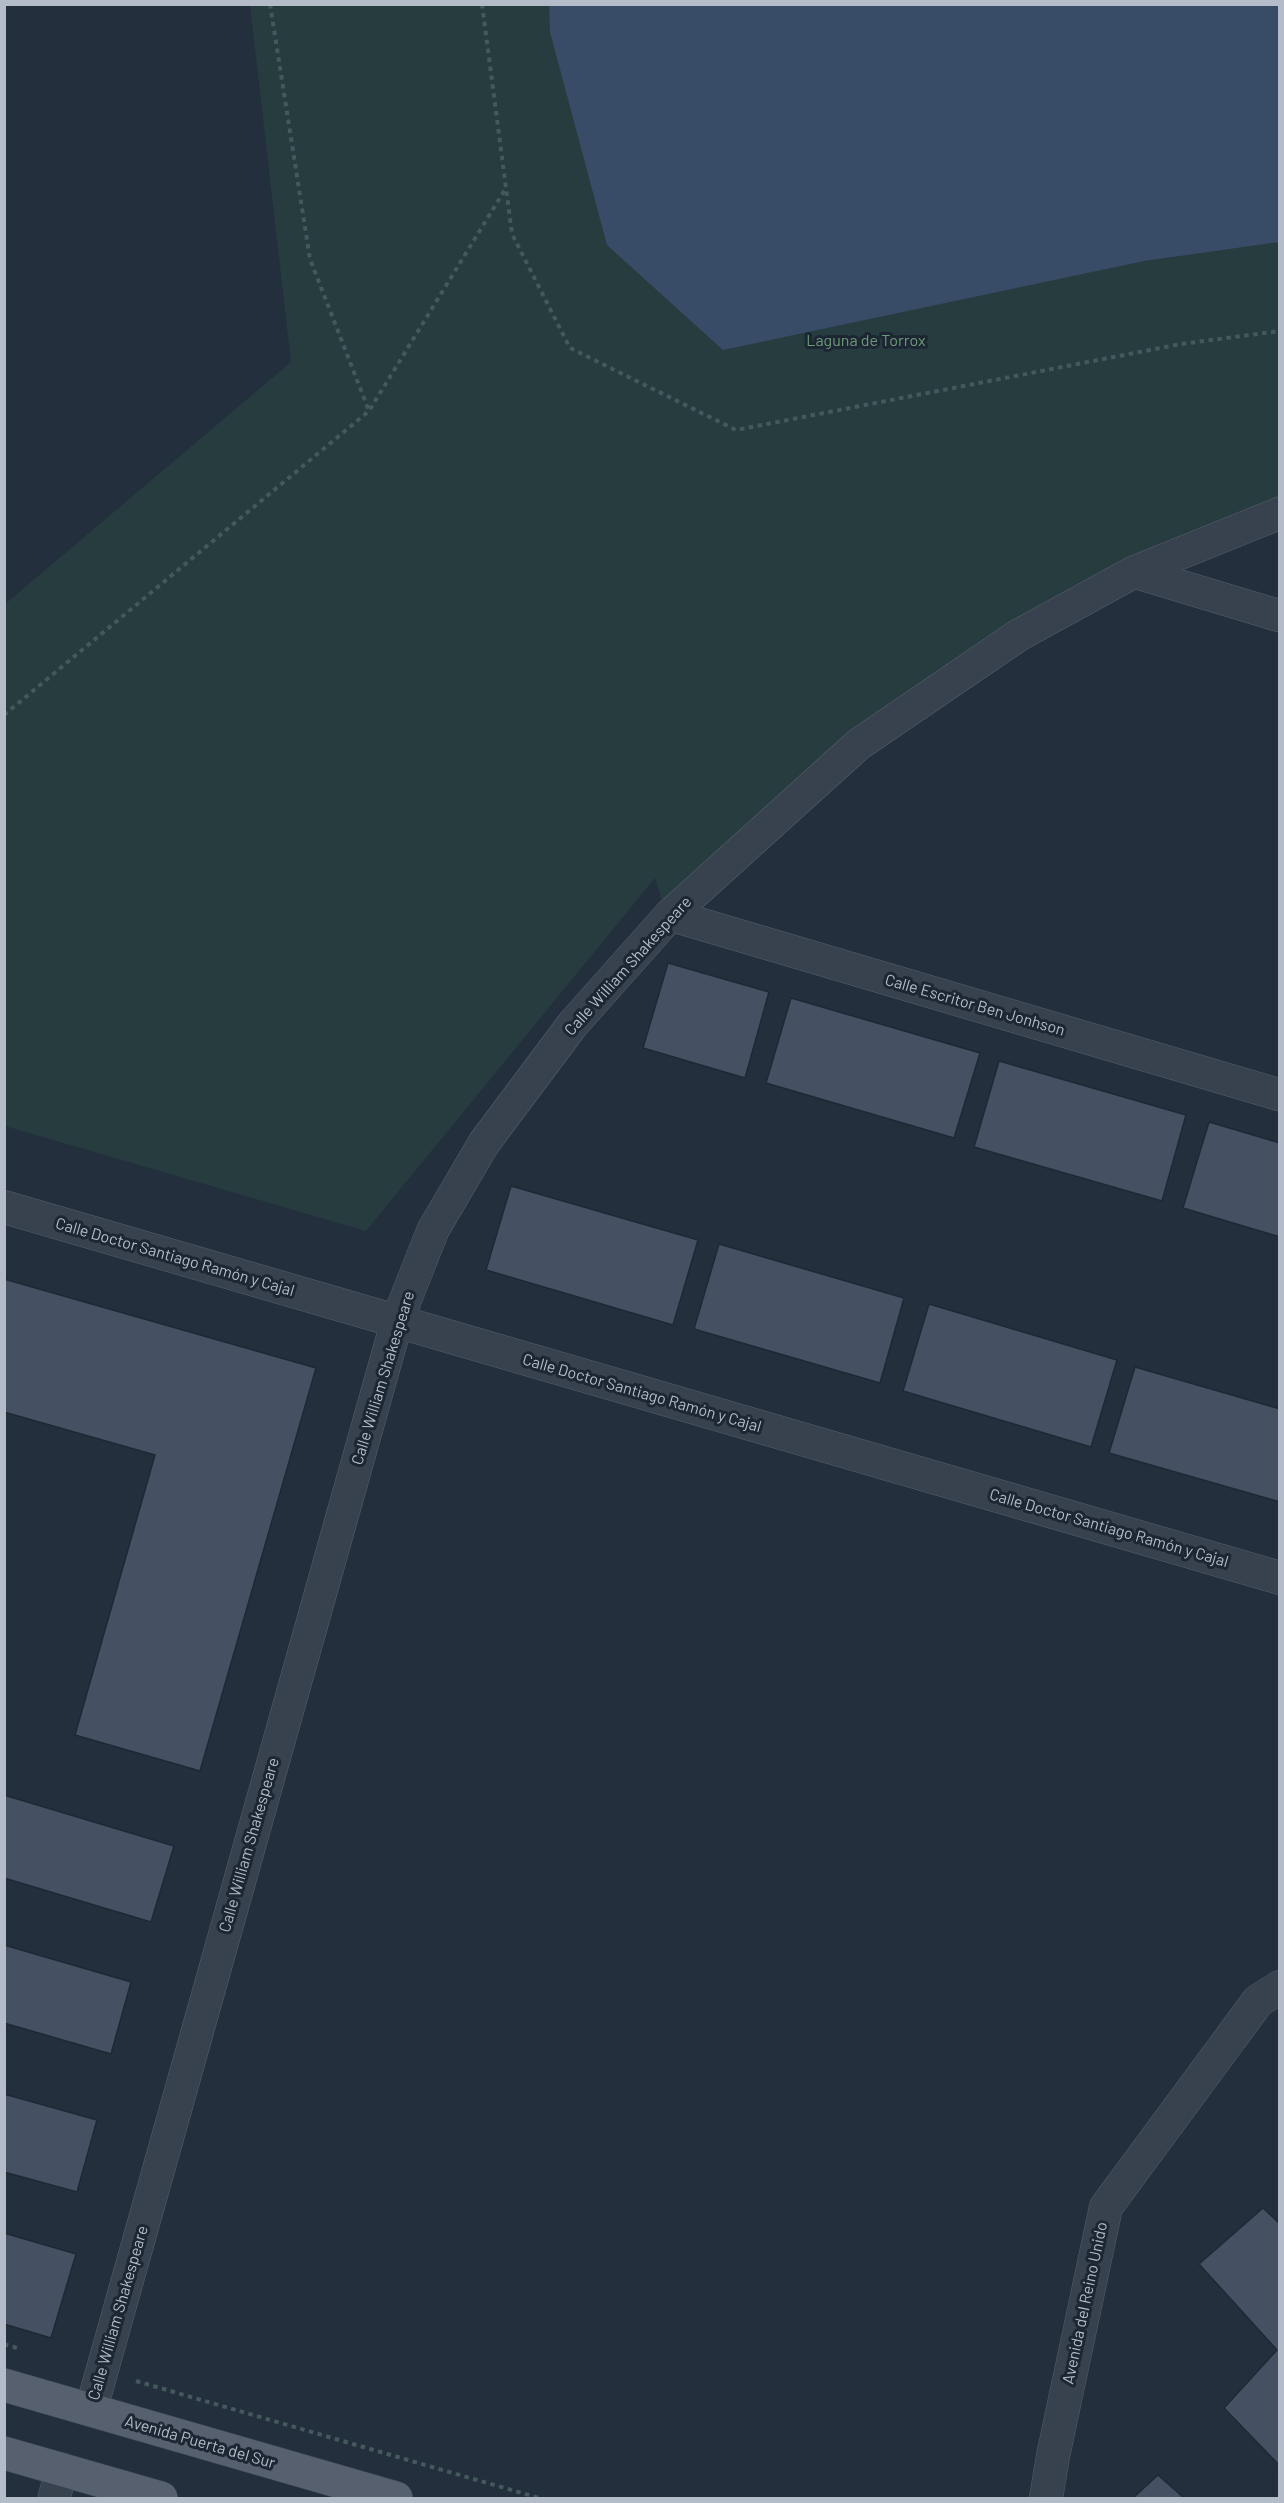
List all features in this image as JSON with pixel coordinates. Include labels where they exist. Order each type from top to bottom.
[{"type":"main road","name":"Avenida Puerta del Sur","points":[[4,2385],[396,2499]]},
{"type":"main road","points":[[4,2453],[58,2484],[161,2499]]},
{"type":"street","name":"Calle William Shakespeare","points":[[91,2410],[397,1321],[433,1230],[484,1143],[573,1024],[670,915],[859,744],[1019,635],[1134,572],[1280,513]]},
{"type":"street","points":[[1134,572],[1280,616]]},
{"type":"street","name":"Calle Escritor Ben Jonhson","points":[[670,915],[1280,1095]]},
{"type":"street","name":"Calle Doctor Santiago Ramón y Cajal","points":[[4,1207],[1280,1578]]},
{"type":"street","name":"Avenida del Reino Unido","points":[[1046,2499],[1106,2206],[1258,2001],[1280,1987]]},
{"type":"path","points":[[270,4],[310,259],[369,411]]},
{"type":"path","points":[[482,4],[512,234],[570,348],[736,430],[1181,344],[1280,331]]},
{"type":"path","points":[[4,715],[369,411],[506,187]]},
{"type":"path","points":[[4,2344],[25,2350]]},
{"type":"path","points":[[105,2360],[124,2366],[131,2379],[539,2499]]},
{"type":"green space","name":"Laguna de Torrox","points":[[250,5],[1279,5],[1279,514],[1139,565],[857,748],[668,921],[655,878],[366,1231],[5,1126],[4,605],[291,362]]},
{"type":"water","name":"Laguna de Torrox","points":[[549,5],[1279,5],[1279,242],[1144,261],[723,350],[607,245],[550,32]]},
{"type":"building","points":[[668,963],[769,992],[745,1078],[643,1048]]},
{"type":"building","points":[[791,998],[980,1053],[954,1138],[766,1083]]},
{"type":"building","points":[[999,1061],[1186,1115],[1162,1201],[974,1147]]},
{"type":"building","points":[[1209,1122],[1280,1143],[1280,1237],[1183,1208]]},
{"type":"building","points":[[511,1186],[698,1240],[673,1325],[486,1270]]},
{"type":"building","points":[[719,1244],[904,1298],[880,1383],[694,1329]]},
{"type":"building","points":[[4,1279],[316,1368],[200,1771],[75,1735],[155,1455],[4,1412]]},
{"type":"building","points":[[929,1304],[1117,1360],[1091,1447],[903,1391]]},
{"type":"building","points":[[1135,1367],[1280,1409],[1280,1502],[1109,1453]]},
{"type":"building","points":[[4,1795],[174,1846],[151,1922],[4,1878]]},
{"type":"building","points":[[4,1945],[131,1982],[111,2054],[4,2023]]},
{"type":"building","points":[[4,2094],[97,2120],[77,2192],[4,2172]]},
{"type":"building","points":[[1263,2208],[1280,2224],[1280,2466],[1224,2408],[1277,2350],[1199,2264]]},
{"type":"building","points":[[4,2233],[76,2254],[51,2338],[4,2324]]},
{"type":"building","points":[[1158,2475],[1184,2498],[1133,2498]]}]
